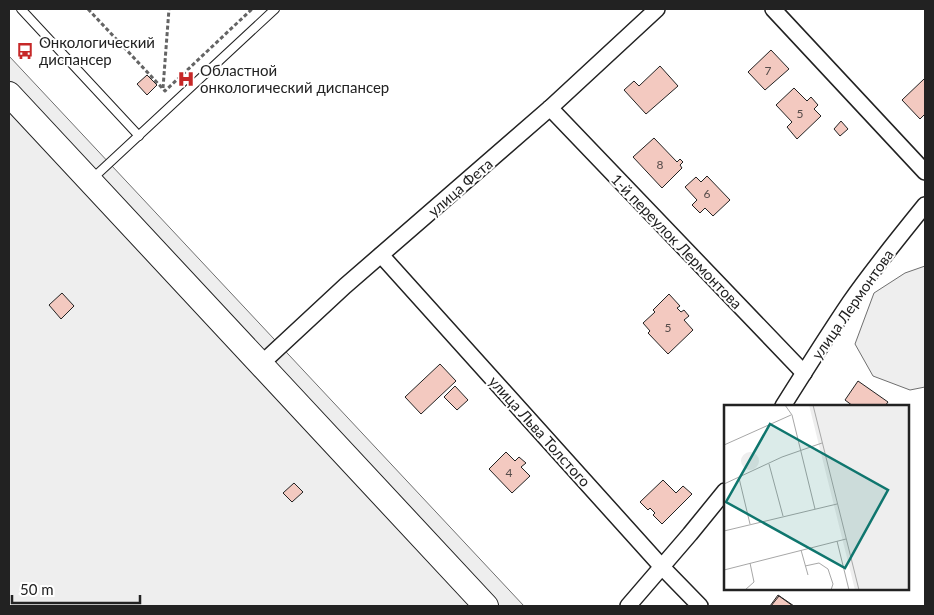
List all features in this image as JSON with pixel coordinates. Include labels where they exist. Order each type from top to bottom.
[{"type":"main road","points":[[9,94],[486,606]]},
{"type":"street","name":"улица Фета","points":[[261,364],[345,286],[550,108],[657,9]]},
{"type":"street","points":[[772,9],[925,172]]},
{"type":"street","name":"1-й переулок Лермонтова","points":[[550,108],[804,373]]},
{"type":"street","name":"улица Лермонтова","points":[[784,405],[850,302],[925,205]]},
{"type":"street","name":"улица Льва Толстого","points":[[381,255],[662,567],[700,606]]},
{"type":"street","points":[[628,606],[724,492]]},
{"type":"lane","points":[[21,9],[139,136]]},
{"type":"lane","points":[[90,181],[275,9]]},
{"type":"path","points":[[88,9],[165,91],[252,9]]},
{"type":"path","points":[[162,88],[168,9]]},
{"type":"shaded area","points":[[9,56],[524,606],[9,606]]},
{"type":"shaded area","points":[[925,266],[925,387],[910,390],[873,376],[855,344],[874,293],[905,273]]},
{"type":"building","points":[[771,50],[789,69],[765,90],[748,72]]},
{"type":"building","points":[[660,66],[678,86],[646,114],[624,90],[634,81],[639,86]]},
{"type":"building","points":[[147,75],[157,85],[147,95],[137,84]]},
{"type":"building","points":[[924,79],[925,114],[920,119],[902,100]]},
{"type":"building","points":[[794,88],[807,101],[811,97],[818,105],[814,109],[821,116],[797,139],[787,127],[792,122],[776,105]]},
{"type":"building","points":[[841,121],[848,129],[840,136],[834,129]]},
{"type":"building","points":[[654,138],[677,162],[680,159],[683,162],[680,165],[682,168],[662,188],[633,157]]},
{"type":"building","points":[[707,176],[730,200],[713,216],[705,208],[700,213],[692,205],[697,200],[685,187],[696,177],[701,182]]},
{"type":"building","points":[[62,293],[74,306],[61,319],[49,305]]},
{"type":"building","points":[[669,294],[680,306],[677,308],[681,312],[684,310],[689,316],[684,320],[693,330],[668,354],[648,333],[650,331],[643,323],[655,312],[653,310]]},
{"type":"building","points":[[440,364],[456,381],[421,414],[405,397]]},
{"type":"building","points":[[858,381],[888,402],[886,405],[852,405],[845,400]]},
{"type":"building","points":[[455,386],[468,400],[457,410],[444,397]]},
{"type":"building","points":[[506,452],[515,461],[519,457],[526,463],[521,467],[530,476],[512,493],[489,469]]},
{"type":"building","points":[[663,480],[676,493],[683,486],[692,494],[662,524],[653,515],[655,513],[650,508],[648,510],[640,502]]},
{"type":"building","points":[[294,483],[303,492],[292,502],[283,493]]},
{"type":"building","points":[[778,595],[794,606],[770,606]]},
{"type":"building","points":[[779,596],[793,606],[771,606]]},
{"type":"place","name":"Онкологический диспансер","points":[[25,51]]},
{"type":"place","name":"Областной онкологический диспансер","points":[[186,79]]}]
